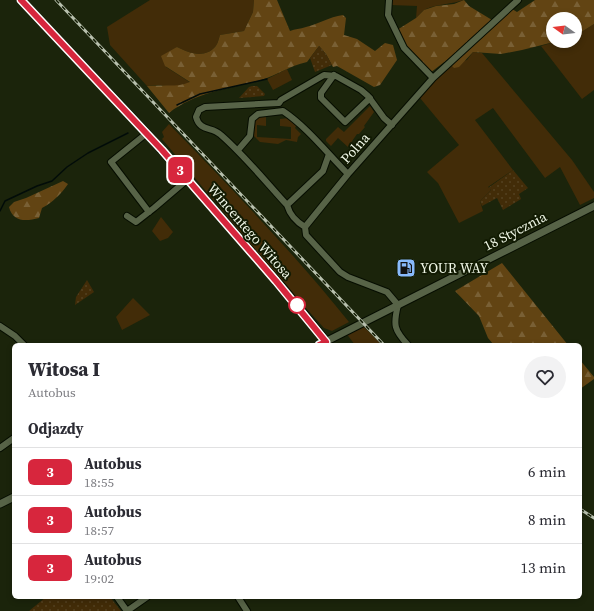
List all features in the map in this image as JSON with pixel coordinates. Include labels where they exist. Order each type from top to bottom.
[{"type":"street","name":"Wincentego Witosa","points":[[21,0],[147,133],[280,285],[326,342]]},
{"type":"street","points":[[389,0],[388,15],[404,48],[433,78]]},
{"type":"street","name":"Polna","points":[[305,227],[348,174],[433,78],[518,0]]},
{"type":"street","points":[[392,125],[384,118],[370,98],[361,90],[334,75],[324,75],[281,100],[279,103],[205,107],[199,110],[196,117],[197,123],[205,129],[216,130],[238,150],[287,205],[296,220],[305,227],[306,235],[340,272],[348,278],[387,292],[398,305],[396,327],[397,334],[406,343]]},
{"type":"street","points":[[334,75],[321,93],[321,98],[344,121],[370,98]]},
{"type":"street","points":[[319,78],[329,82]]},
{"type":"street","points":[[238,150],[250,136],[252,119],[258,114],[283,111],[348,174]]},
{"type":"street","points":[[147,133],[111,162],[149,212]]},
{"type":"street","points":[[287,205],[323,171],[329,154]]},
{"type":"street","points":[[127,216],[136,222],[188,179]]},
{"type":"street","name":"18 Stycznia","points":[[326,342],[594,206]]},
{"type":"street","points":[[0,326],[15,336],[22,343]]},
{"type":"street","points":[[0,448],[12,439]]},
{"type":"street","points":[[0,504],[12,498]]},
{"type":"street","points":[[118,599],[127,611],[144,599]]},
{"type":"street","points":[[239,599],[247,611]]},
{"type":"shaded area","points":[[150,0],[254,0],[253,12],[244,31],[220,35],[216,46],[211,51],[206,53],[191,53],[177,47],[166,67],[191,83],[175,87],[158,85],[147,86],[110,45],[107,27]]},
{"type":"shaded area","points":[[391,0],[464,0],[426,9],[416,18],[417,6],[391,5]]},
{"type":"shaded area","points":[[594,24],[594,90],[582,99],[541,46],[546,45],[546,48],[582,48],[582,32]]},
{"type":"shaded area","points":[[319,46],[326,54],[332,65],[315,72],[310,58]]},
{"type":"shaded area","points":[[473,52],[482,53],[572,160],[594,192],[594,198],[580,205],[560,167],[545,178],[493,108],[475,120],[513,170],[488,187],[491,190],[480,201],[483,211],[459,223],[438,183],[427,172],[459,145],[420,98],[450,64],[467,60]]},
{"type":"shaded area","points":[[287,69],[292,80],[273,90],[267,79]]},
{"type":"shaded area","points":[[257,86],[265,94],[264,96],[239,98],[249,87]]},
{"type":"shaded area","points":[[370,106],[374,112],[364,126],[365,127],[359,134],[357,134],[348,147],[338,138],[331,146],[326,141],[326,139],[338,127],[344,132]]},
{"type":"shaded area","points":[[266,115],[266,126],[257,125],[257,137],[291,139],[291,127],[280,126],[280,119],[289,118],[297,124],[295,128],[301,134],[298,137],[297,142],[286,140],[278,144],[260,142],[253,135],[253,121],[256,117]]},
{"type":"shaded area","points":[[169,124],[284,245],[349,322],[332,331],[324,328],[285,285],[162,139],[164,137],[162,132]]},
{"type":"shaded area","points":[[513,170],[528,188],[519,194],[521,199],[503,210],[497,198],[482,206],[480,201],[491,190],[488,188]]},
{"type":"shaded area","points":[[161,217],[173,232],[168,238],[160,241],[152,231]]},
{"type":"shaded area","points":[[87,280],[94,292],[75,305],[76,297]]},
{"type":"shaded area","points":[[133,298],[150,315],[122,330],[116,317]]},
{"type":"shaded area","points":[[363,326],[380,343],[354,343],[346,333]]},
{"type":"shaded area","points":[[44,599],[112,599],[121,611],[29,611]]},
{"type":"green space","points":[[254,0],[277,0],[290,31],[343,15],[346,18],[344,35],[357,39],[375,51],[385,43],[393,45],[397,60],[380,85],[374,87],[337,66],[333,67],[326,54],[319,46],[307,62],[261,80],[213,92],[190,100],[169,113],[147,86],[175,85],[190,82],[165,66],[161,56],[177,47],[196,54],[211,51],[218,43],[220,35],[244,31],[253,12]]},
{"type":"green space","points":[[464,0],[469,6],[492,20],[465,46],[430,73],[405,47],[397,30],[416,18],[424,10],[436,6],[454,4]]},
{"type":"green space","points":[[535,0],[594,0],[594,24],[582,32],[582,12],[546,12],[546,44],[501,54],[473,52],[459,67],[454,68],[450,64],[468,50],[512,9],[517,12]]},
{"type":"green space","points":[[63,181],[68,184],[56,198],[42,208],[39,218],[21,220],[14,216],[11,212],[9,207],[14,202]]},
{"type":"green space","points":[[502,263],[566,343],[492,343],[488,338],[479,316],[455,291]]},
{"type":"green space","points":[[582,362],[594,377],[594,379],[582,388]]},
{"type":"waterway","points":[[177,105],[200,94],[267,79]]},
{"type":"waterway","points":[[0,211],[5,201],[37,186],[52,181],[67,167],[88,153],[128,133]]},
{"type":"railway","points":[[56,0],[382,343]]},
{"type":"railway","points":[[582,510],[594,518]]},
{"type":"bus line","name":"3","points":[[21,0],[188,179],[276,281],[326,342],[324,343]]},
{"type":"place","name":"YOUR WAY","points":[[406,268]]}]
